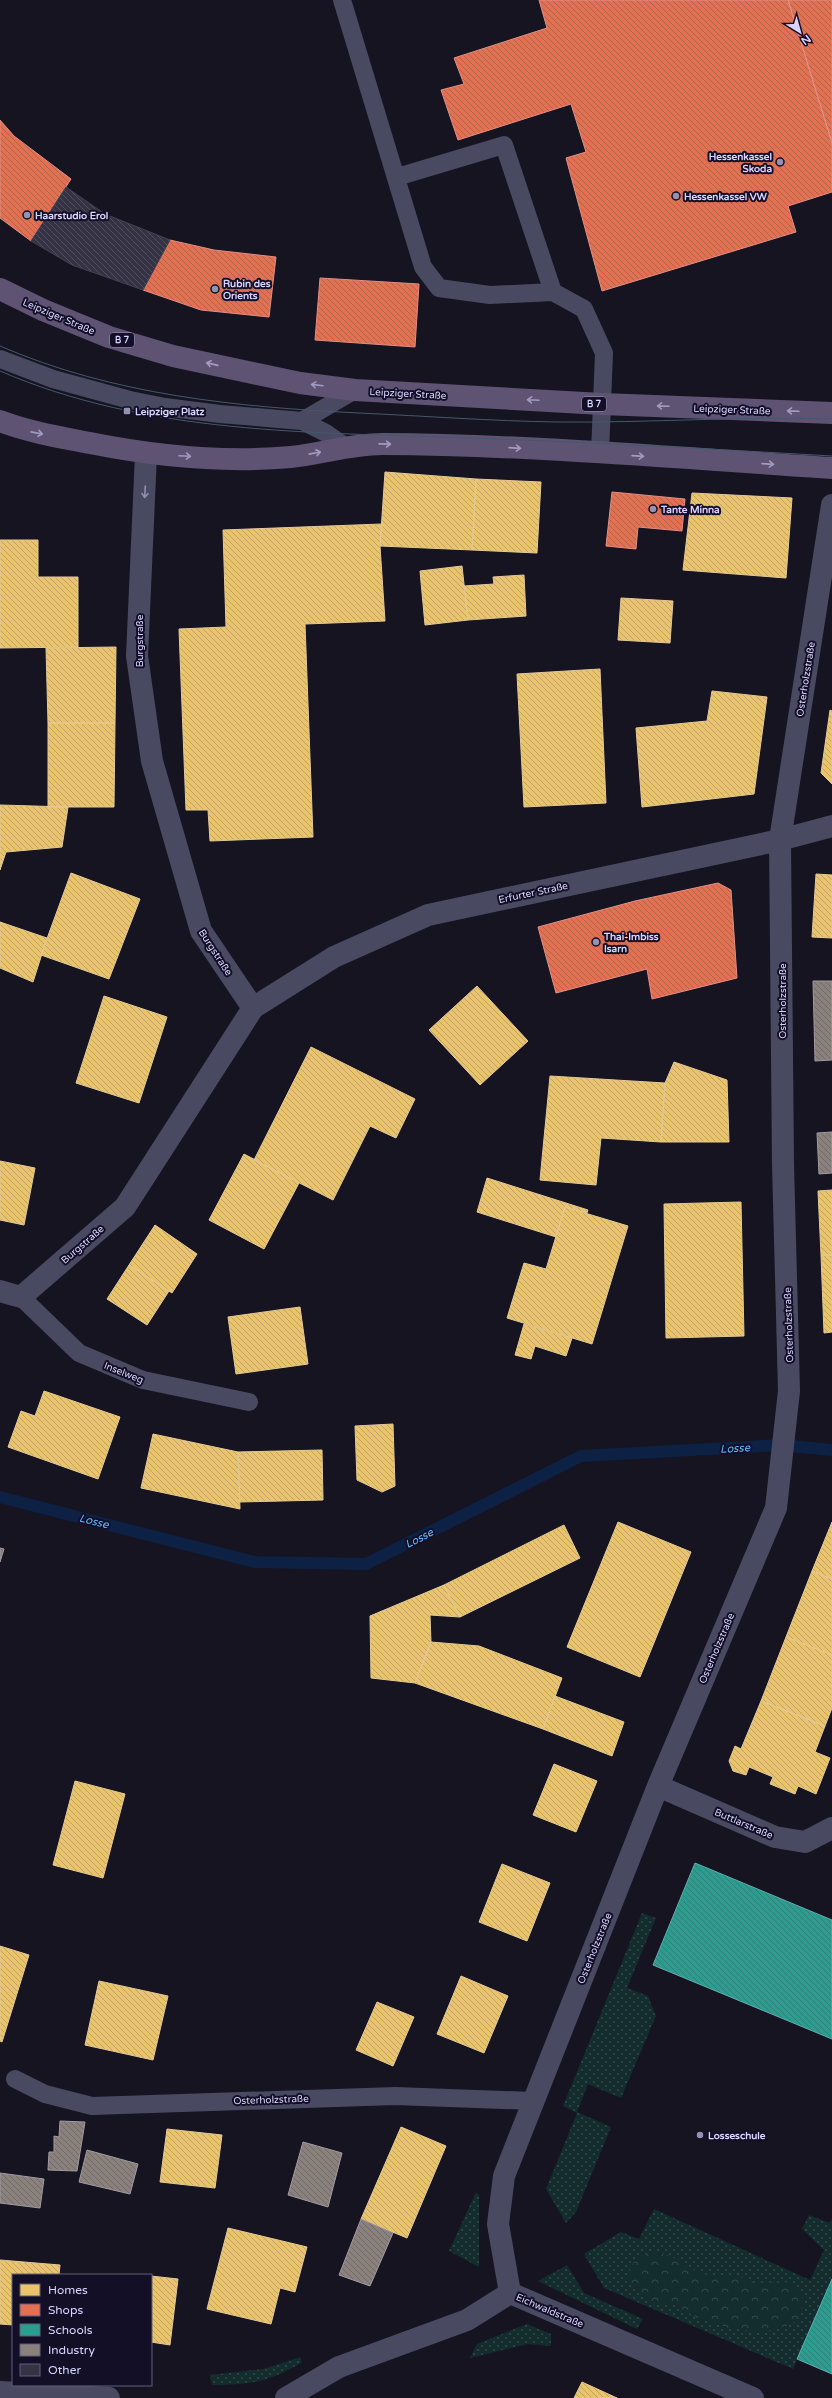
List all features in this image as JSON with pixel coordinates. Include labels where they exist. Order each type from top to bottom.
[{"type":"main road","name":"Leipziger Straße","points":[[0,289],[42,310],[109,337],[173,356],[300,383],[355,390],[602,404],[832,413]]},
{"type":"main road","points":[[0,421],[28,432],[146,454],[250,459],[292,457],[346,447],[379,444],[492,447],[832,468]]},
{"type":"street","name":"Burgstraße","points":[[21,1297],[125,1207],[252,1008],[201,931],[152,761],[137,656],[146,454]]},
{"type":"street","name":"Osterholzstraße","points":[[510,2293],[498,2224],[504,2176],[658,1786],[776,1508],[786,1408],[790,1391],[783,1164],[780,840],[832,505]]},
{"type":"street","name":"Erfurter Straße","points":[[252,1008],[334,958],[428,915],[780,840],[832,826]]},
{"type":"street","points":[[0,1291],[21,1297]]},
{"type":"street","name":"Buttlarstraße","points":[[658,1786],[775,1837],[805,1842],[832,1828]]},
{"type":"street","name":"Eichwaldstraße","points":[[286,2398],[339,2367],[467,2320],[510,2293],[753,2398]]},
{"type":"street","points":[[0,2392],[109,2398]]},
{"type":"lane","points":[[342,0],[397,177],[423,267],[438,288],[490,295],[553,292],[584,309],[604,353],[600,453]]},
{"type":"lane","points":[[397,177],[504,145],[553,292]]},
{"type":"lane","points":[[0,359],[53,379],[130,400],[220,414],[302,421],[326,433],[346,447]]},
{"type":"lane","points":[[302,421],[355,390]]},
{"type":"lane","name":"Inselweg","points":[[21,1297],[79,1353],[143,1380],[249,1402]]},
{"type":"lane","name":"Osterholzstraße","points":[[14,2079],[45,2094],[92,2106],[395,2096],[533,2101]]},
{"type":"green space","points":[[642,1913],[656,1918],[627,1988],[648,1996],[656,2016],[621,2098],[588,2084],[577,2112],[611,2127],[576,2212],[566,2223],[546,2189],[577,2113],[563,2106]]},
{"type":"green space","points":[[476,2192],[479,2195],[479,2267],[449,2251]]},
{"type":"green space","points":[[654,2209],[810,2280],[824,2250],[802,2229],[809,2215],[830,2223],[832,2219],[832,2279],[793,2369],[604,2288],[584,2254],[621,2232],[639,2239]]},
{"type":"green space","points":[[660,2252],[681,2261],[698,2273],[712,2276],[740,2277],[755,2283],[790,2282],[805,2301],[798,2320],[784,2327],[761,2332],[728,2328],[696,2317],[675,2305],[650,2302],[628,2281],[631,2267],[637,2259],[646,2254]]},
{"type":"green space","points":[[567,2265],[584,2293],[643,2319],[637,2329],[538,2281]]},
{"type":"green space","points":[[527,2324],[551,2334],[551,2346],[528,2344],[470,2358],[477,2344]]},
{"type":"green space","points":[[301,2357],[301,2363],[278,2375],[249,2383],[212,2385],[210,2375],[263,2369]]},
{"type":"building: Homes","points":[[385,472],[476,479],[472,550],[380,546]]},
{"type":"building: Homes","points":[[476,479],[541,482],[537,553],[472,550]]},
{"type":"building: Homes","points":[[692,493],[792,498],[786,578],[683,570]]},
{"type":"building: Homes","points":[[382,524],[380,546],[385,621],[305,624],[313,837],[210,841],[208,810],[186,810],[179,629],[226,627],[223,530]]},
{"type":"building: Homes","points":[[0,540],[38,540],[38,577],[78,577],[78,647],[0,648]]},
{"type":"building: Homes","points":[[462,566],[468,620],[425,625],[420,571]]},
{"type":"building: Homes","points":[[524,575],[526,616],[468,620],[464,586],[494,584],[493,577]]},
{"type":"building: Homes","points":[[621,598],[673,601],[670,643],[618,640]]},
{"type":"building: Homes","points":[[116,647],[115,723],[48,723],[46,648]]},
{"type":"building: Homes","points":[[600,669],[606,803],[524,807],[517,674]]},
{"type":"building: Homes","points":[[712,691],[767,697],[754,794],[642,807],[636,728],[707,721]]},
{"type":"building: Homes","points":[[830,710],[832,711],[832,784],[821,773]]},
{"type":"building: Homes","points":[[48,723],[115,723],[114,807],[48,807]]},
{"type":"building: Homes","points":[[0,805],[68,807],[62,847],[6,852],[0,870]]},
{"type":"building: Homes","points":[[71,873],[140,899],[109,979],[41,955]]},
{"type":"building: Homes","points":[[816,874],[832,875],[832,938],[812,937]]},
{"type":"building: Homes","points":[[0,922],[47,938],[33,982],[0,968]]},
{"type":"building: Homes","points":[[477,986],[528,1041],[480,1085],[429,1030]]},
{"type":"building: Homes","points":[[104,996],[167,1017],[139,1103],[76,1083]]},
{"type":"building: Homes","points":[[311,1047],[415,1099],[396,1138],[370,1126],[333,1200],[254,1160]]},
{"type":"building: Homes","points":[[674,1062],[727,1080],[729,1142],[661,1142],[665,1083]]},
{"type":"building: Homes","points":[[550,1076],[665,1083],[661,1142],[601,1138],[596,1185],[540,1180]]},
{"type":"building: Homes","points":[[244,1154],[299,1183],[264,1249],[209,1220]]},
{"type":"building: Homes","points":[[0,1161],[35,1168],[24,1225],[0,1220]]},
{"type":"building: Homes","points":[[487,1178],[588,1210],[587,1213],[565,1207],[556,1237],[477,1212]]},
{"type":"building: Homes","points":[[832,1190],[832,1255],[821,1255],[818,1191]]},
{"type":"building: Homes","points":[[741,1202],[744,1336],[666,1338],[664,1204]]},
{"type":"building: Homes","points":[[565,1207],[628,1226],[592,1344],[507,1318],[524,1263],[546,1269]]},
{"type":"building: Homes","points":[[155,1225],[197,1254],[172,1293],[129,1265]]},
{"type":"building: Homes","points":[[821,1255],[832,1255],[832,1332],[824,1333]]},
{"type":"building: Homes","points":[[129,1265],[169,1291],[147,1325],[107,1299]]},
{"type":"building: Homes","points":[[300,1307],[308,1364],[236,1374],[228,1317]]},
{"type":"building: Homes","points":[[524,1324],[572,1338],[566,1356],[535,1346],[531,1359],[515,1355]]},
{"type":"building: Homes","points":[[44,1391],[120,1417],[98,1479],[8,1447],[21,1411],[35,1416]]},
{"type":"building: Homes","points":[[393,1424],[395,1486],[382,1492],[357,1480],[355,1426]]},
{"type":"building: Homes","points":[[153,1434],[238,1452],[240,1509],[141,1488]]},
{"type":"building: Homes","points":[[322,1450],[323,1500],[240,1502],[238,1452]]},
{"type":"building: Homes","points":[[618,1522],[691,1552],[640,1677],[567,1647]]},
{"type":"building: Homes","points":[[832,1522],[832,1579],[812,1571]]},
{"type":"building: Homes","points":[[564,1525],[580,1558],[460,1617],[444,1585]]},
{"type":"building: Homes","points":[[812,1571],[832,1579],[832,1655],[786,1637]]},
{"type":"building: Homes","points":[[444,1585],[460,1617],[430,1615],[431,1642],[415,1683],[371,1678],[370,1616]]},
{"type":"building: Homes","points":[[786,1637],[832,1655],[832,1708],[825,1726],[761,1701]]},
{"type":"building: Homes","points":[[431,1642],[479,1646],[562,1678],[543,1729],[415,1683]]},
{"type":"building: Homes","points":[[555,1696],[624,1722],[612,1756],[543,1729]]},
{"type":"building: Homes","points":[[761,1701],[825,1726],[815,1752],[830,1758],[816,1794],[798,1786],[795,1794],[770,1784],[773,1777],[749,1767],[746,1775],[733,1771],[729,1761],[735,1746],[741,1749]]},
{"type":"building: Homes","points":[[554,1764],[597,1781],[576,1832],[533,1815]]},
{"type":"building: Homes","points":[[75,1781],[125,1794],[103,1878],[53,1865]]},
{"type":"building: Homes","points":[[502,1864],[550,1883],[527,1941],[479,1922]]},
{"type":"building: Homes","points":[[0,1946],[29,1955],[2,2042],[0,2041]]},
{"type":"building: Homes","points":[[461,1976],[508,1996],[484,2053],[437,2034]]},
{"type":"building: Homes","points":[[99,1981],[168,1996],[153,2060],[85,2045]]},
{"type":"building: Homes","points":[[377,2002],[414,2017],[393,2066],[356,2050]]},
{"type":"building: Homes","points":[[401,2127],[446,2146],[407,2238],[361,2219]]},
{"type":"building: Homes","points":[[167,2129],[222,2135],[215,2188],[160,2182]]},
{"type":"building: Homes","points":[[228,2228],[307,2247],[295,2292],[280,2288],[271,2324],[207,2309]]},
{"type":"building: Homes","points":[[0,2260],[60,2265],[59,2274],[12,2274],[12,2325],[0,2324]]},
{"type":"building: Homes","points":[[152,2276],[178,2279],[170,2345],[152,2342]]},
{"type":"building: Homes","points":[[582,2382],[617,2398],[574,2398]]},
{"type":"building: Shops","points":[[539,0],[788,0],[832,143],[832,192],[788,206],[796,232],[602,291],[566,158],[586,152],[571,104],[458,140],[441,90],[464,84],[454,58],[547,28]]},
{"type":"building: Shops","points":[[788,0],[832,0],[832,143]]},
{"type":"building: Shops","points":[[0,120],[14,136],[71,179],[31,241],[0,218]]},
{"type":"building: Shops","points":[[170,240],[214,250],[276,257],[269,317],[201,310],[143,290]]},
{"type":"building: Shops","points":[[320,278],[419,284],[415,347],[315,340]]},
{"type":"building: Shops","points":[[612,492],[685,499],[682,531],[638,527],[636,549],[606,546]]},
{"type":"building: Shops","points":[[718,883],[731,890],[737,978],[652,999],[647,969],[556,993],[538,927],[635,901]]},
{"type":"building: Schools","points":[[695,1863],[832,1920],[832,2039],[653,1965]]},
{"type":"building: Schools","points":[[832,2279],[832,2374],[797,2359]]},
{"type":"building: Industry","points":[[813,981],[832,981],[832,1060],[815,1061]]},
{"type":"building: Industry","points":[[832,1132],[832,1173],[819,1174],[817,1133]]},
{"type":"building: Industry","points":[[0,1548],[4,1549],[0,1562]]},
{"type":"building: Industry","points":[[60,2121],[85,2122],[77,2171],[48,2170],[49,2152],[54,2152],[54,2136],[59,2137]]},
{"type":"building: Industry","points":[[303,2142],[342,2153],[328,2207],[288,2195]]},
{"type":"building: Industry","points":[[87,2150],[138,2164],[130,2194],[79,2182]]},
{"type":"building: Industry","points":[[0,2173],[44,2179],[40,2208],[0,2203]]},
{"type":"building: Industry","points":[[361,2219],[393,2233],[370,2286],[339,2275]]},
{"type":"building: Other","points":[[66,187],[105,214],[170,240],[143,290],[72,265],[31,241]]},
{"type":"waterway","name":"Losse","points":[[0,1497],[254,1562],[366,1564],[581,1456],[781,1445],[832,1450]]},
{"type":"tram line","points":[[0,346],[43,363],[131,387],[176,396],[267,407],[508,421],[626,422],[763,418],[832,419]]},
{"type":"tram line","points":[[0,371],[56,392],[114,408],[172,419],[231,426],[350,434],[696,448],[832,456]]},
{"type":"place","name":"Hessenkassel Skoda","points":[[780,162]]},
{"type":"place","name":"Hessenkassel VW","points":[[676,196]]},
{"type":"place","name":"Haarstudio Erol","points":[[27,215]]},
{"type":"place","name":"Rubin des Orients","points":[[215,289]]},
{"type":"place","name":"Leipziger Platz","points":[[127,411]]},
{"type":"place","name":"Tante Minna","points":[[653,509]]},
{"type":"place","name":"Thai-Imbiss Isarn","points":[[596,942]]},
{"type":"place","name":"Losseschule","points":[[700,2135]]}]
